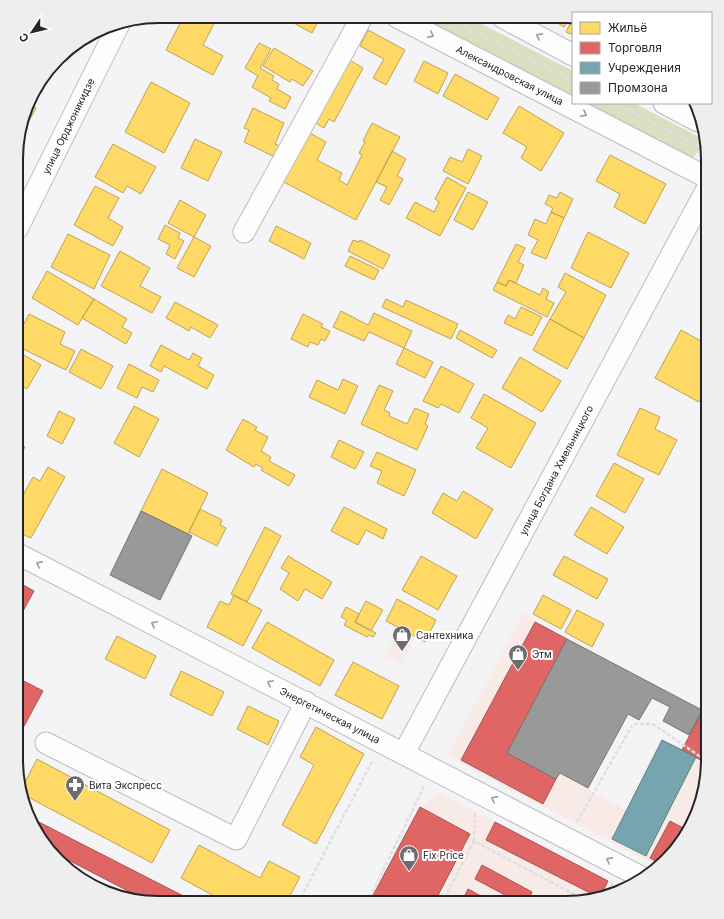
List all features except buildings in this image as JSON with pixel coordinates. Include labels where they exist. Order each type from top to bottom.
[{"type":"street","points":[[244,232],[359,23]]},
{"type":"street","name":"Александровская улица","points":[[409,23],[701,174]]},
{"type":"street","points":[[513,23],[572,54]]},
{"type":"street","name":"улица Орджоникидзе","points":[[23,217],[116,30]]},
{"type":"street","points":[[666,104],[695,119]]},
{"type":"street","name":"улица Богдана Хмельницкого","points":[[404,753],[701,200]]},
{"type":"street","name":"Энергетическая улица","points":[[23,556],[637,875]]},
{"type":"street","points":[[46,743],[236,839],[306,702]]},
{"type":"path","points":[[459,23],[572,81]]},
{"type":"path","points":[[617,104],[700,147]]},
{"type":"path","points":[[568,838],[633,724],[653,724],[701,757]]},
{"type":"path","points":[[302,896],[383,742]]},
{"type":"path","points":[[370,896],[434,768]]},
{"type":"path","points":[[446,896],[474,841],[476,790]]},
{"type":"path","points":[[474,841],[577,896]]},
{"type":"shaded area","points":[[523,613],[567,639],[507,753],[556,779],[560,773],[626,810],[662,740],[701,760],[701,769],[694,804],[687,820],[678,836],[667,850],[652,864],[447,756]]},
{"type":"shaded area","points":[[394,637],[412,645],[402,665],[385,656]]},
{"type":"shaded area","points":[[439,793],[618,886],[592,893],[574,896],[373,896],[420,807]]},
{"type":"green space","points":[[431,23],[480,23],[572,70],[572,95]]},
{"type":"green space","points":[[588,104],[636,104],[699,137],[700,148],[693,158]]},
{"type":"place","name":"Сантехника","points":[[402,652]]},
{"type":"place","name":"Этм","points":[[518,671]]},
{"type":"place","name":"Вита Экспресс","points":[[75,802]]},
{"type":"place","name":"Fix Price","points":[[409,872]]}]
